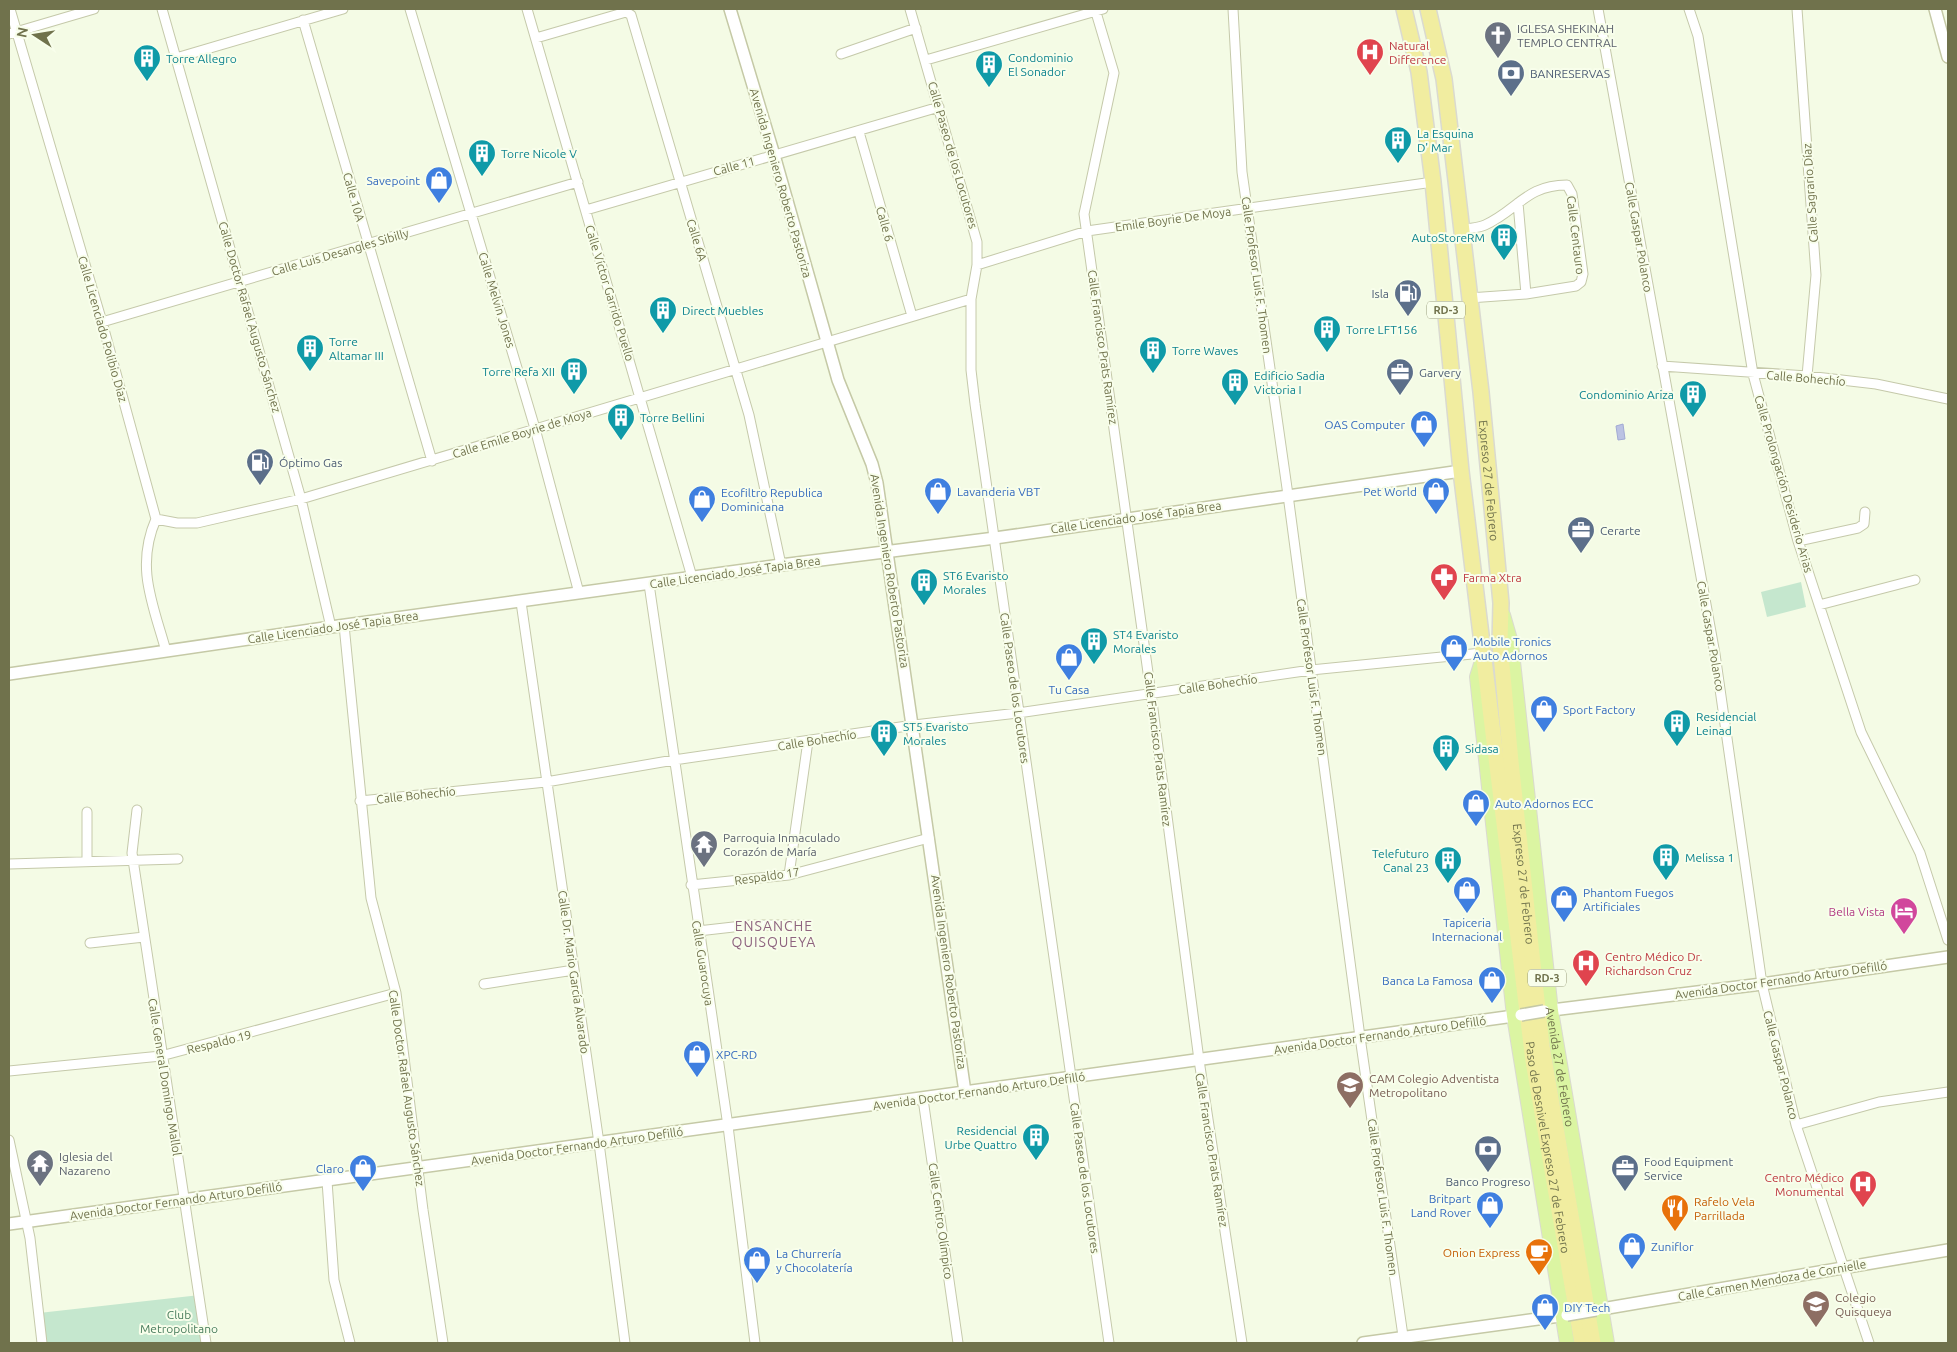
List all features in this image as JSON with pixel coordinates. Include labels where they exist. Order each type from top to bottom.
[{"type":"highway","name":"Expreso 27 de Febrero","points":[[1404,9],[1419,72],[1433,182],[1461,471],[1482,657],[1525,952]]},
{"type":"highway","name":"Expreso 27 de Febrero","points":[[1428,9],[1444,79],[1481,392],[1502,611],[1500,644],[1525,952]]},
{"type":"highway","name":"Paso de Desnivel Expreso 27 de Febrero","points":[[1525,952],[1533,1061],[1582,1343]]},
{"type":"highway","name":"Paso de Desnivel Expreso 27 de Febrero","points":[[1525,952],[1593,1343]]},
{"type":"main road","name":"Avenida 27 de Febrero","points":[[1502,611],[1511,643],[1548,1011],[1598,1310],[1607,1343]]},
{"type":"main road","name":"RD-3","points":[[1482,657],[1477,677],[1518,1015],[1567,1343]]},
{"type":"street","name":"Calle Licenciado Polibio Díaz","points":[[10,9],[13,32],[102,322],[156,519]]},
{"type":"street","points":[[13,32],[94,9]]},
{"type":"street","name":"Calle Doctor Rafael Augusto Sánchez","points":[[162,9],[301,499],[331,627]]},
{"type":"street","points":[[176,58],[342,9]]},
{"type":"street","name":"Calle Melvin Jones","points":[[410,9],[535,428],[579,593]]},
{"type":"street","name":"Calle Víctor Garrido Puello","points":[[527,9],[641,396],[692,577]]},
{"type":"street","name":"Avenida Ingeniero Roberto Pastoriza","points":[[730,9],[838,380],[872,464],[877,483],[914,725],[965,1092]]},
{"type":"street","name":"Calle Paseo de los Locutores","points":[[910,9],[974,226],[977,265],[971,298],[971,370],[1108,1343]]},
{"type":"street","points":[[926,60],[1098,9]]},
{"type":"street","name":"Calle Francisco Prats Ramírez","points":[[1098,9],[1114,73],[1084,214],[1152,694],[1199,1060],[1242,1343]]},
{"type":"street","name":"Calle Profesor Luis F. Thomen","points":[[1233,9],[1242,172],[1288,495],[1360,1037],[1404,1340]]},
{"type":"street","name":"Calle Gaspar Polanco","points":[[1598,9],[1715,654],[1762,984],[1796,1125],[1869,1343]]},
{"type":"street","name":"Calle Prolongación Desiderio Arias","points":[[1689,9],[1698,36],[1753,374],[1798,541],[1861,732],[1920,853],[1948,940]]},
{"type":"street","name":"Calle Sagrario Díaz","points":[[1798,9],[1816,275],[1807,376]]},
{"type":"street","points":[[1935,9],[1948,57]]},
{"type":"street","name":"Calle 6A","points":[[536,38],[626,12],[631,14],[679,182],[736,369],[758,454],[781,564]]},
{"type":"street","name":"Calle 10A","points":[[303,20],[432,461]]},
{"type":"street","points":[[841,54],[916,28]]},
{"type":"street","name":"Calle 11","points":[[586,210],[940,107]]},
{"type":"street","name":"Calle 6","points":[[859,132],[912,316]]},
{"type":"street","name":"Calle Luis Desangles Sibilly","points":[[102,322],[578,182]]},
{"type":"street","name":"Emile Boyrie De Moya","points":[[977,265],[1087,232],[1433,182]]},
{"type":"street","name":"Calle Centauro","points":[[1462,230],[1484,226],[1507,212],[1524,196],[1546,187],[1567,185],[1572,194],[1583,274],[1581,282],[1576,286],[1526,294],[1469,298]]},
{"type":"street","points":[[1518,203],[1526,294]]},
{"type":"street","name":"Calle Emile Boyrie de Moya","points":[[156,519],[177,523],[197,523],[301,499],[432,461],[641,396],[827,343],[971,298]]},
{"type":"street","name":"Calle Bohechío","points":[[1662,366],[1753,374],[1807,376],[1876,384],[1948,399]]},
{"type":"street","name":"Calle Licenciado José Tapia Brea","points":[[9,674],[344,625],[522,602],[781,564],[995,538],[1461,471]]},
{"type":"street","points":[[1798,541],[1858,528],[1864,524],[1865,512]]},
{"type":"street","points":[[156,519],[150,532],[146,553],[145,575],[166,651]]},
{"type":"street","points":[[1820,605],[1915,580]]},
{"type":"street","name":"Calle Guarocuya","points":[[648,584],[728,1126],[755,1343]]},
{"type":"street","name":"Calle Dr. Mario García Alvarado","points":[[522,602],[546,782],[599,1143],[625,1343]]},
{"type":"street","name":"Calle Doctor Rafael Augusto Sánchez","points":[[344,625],[356,728],[360,801],[371,898],[396,993],[419,1168],[422,1210],[443,1343]]},
{"type":"street","name":"Calle Bohechío","points":[[360,801],[546,782],[674,760],[808,742],[914,725],[1018,713],[1311,670],[1482,657]]},
{"type":"street","points":[[789,875],[808,742]]},
{"type":"street","name":"Calle General Domingo Mallol","points":[[137,810],[132,853],[133,862],[206,1343]]},
{"type":"street","points":[[87,812],[87,862]]},
{"type":"street","name":"Respaldo 17","points":[[691,885],[789,875],[929,838]]},
{"type":"street","points":[[9,864],[133,862],[178,859]]},
{"type":"street","points":[[698,931],[751,925],[804,924]]},
{"type":"street","points":[[90,942],[144,937]]},
{"type":"street","name":"Avenida Doctor Fernando Arturo Defilló","points":[[9,1224],[1948,957]]},
{"type":"street","points":[[484,984],[574,970]]},
{"type":"street","name":"Respaldo 19","points":[[9,1071],[161,1056],[233,1039],[396,993]]},
{"type":"street","points":[[1796,1125],[1879,1102],[1948,1092]]},
{"type":"street","name":"Calle Centro Olímpico","points":[[923,1099],[958,1343]]},
{"type":"street","points":[[9,1140],[25,1222],[30,1238],[42,1343]]},
{"type":"street","points":[[327,1181],[334,1280],[350,1343]]},
{"type":"street","name":"Calle Carmen Mendoza de Cornielle","points":[[1564,1315],[1948,1250]]},
{"type":"street","points":[[1362,1343],[1404,1340],[1564,1315]]},
{"type":"green space","points":[[1801,582],[1806,607],[1767,617],[1761,592]]},
{"type":"green space","name":"Club Metropolitano","points":[[200,1295],[206,1343],[42,1343],[39,1313]]},
{"type":"water","points":[[1623,424],[1625,439],[1618,440],[1616,426]]},
{"type":"place","name":"IGLESA SHEKINAH TEMPLO CENTRAL","points":[[1498,59]]},
{"type":"place","name":"Natural Difference","points":[[1370,76]]},
{"type":"place","name":"Torre Allegro","points":[[147,82]]},
{"type":"place","name":"Condominio El Sonador","points":[[989,88]]},
{"type":"place","name":"BANRESERVAS","points":[[1511,97]]},
{"type":"place","name":"La Esquina D' Mar","points":[[1398,164]]},
{"type":"place","name":"Torre Nicole V","points":[[482,177]]},
{"type":"place","name":"Savepoint","points":[[439,204]]},
{"type":"place","name":"AutoStoreRM","points":[[1504,261]]},
{"type":"place","name":"Isla","points":[[1408,317]]},
{"type":"place","name":"Direct Muebles","points":[[663,334]]},
{"type":"place","name":"Torre LFT156","points":[[1327,353]]},
{"type":"place","name":"Torre Altamar III","points":[[310,372]]},
{"type":"place","name":"Torre Waves","points":[[1153,374]]},
{"type":"place","name":"Torre Refa XII","points":[[574,395]]},
{"type":"place","name":"Garvery","points":[[1400,396]]},
{"type":"place","name":"Edificio Sadia Victoria I","points":[[1235,406]]},
{"type":"place","name":"Condominio Ariza","points":[[1693,418]]},
{"type":"place","name":"Torre Bellini","points":[[621,441]]},
{"type":"place","name":"OAS Computer","points":[[1424,448]]},
{"type":"place","name":"Óptimo Gas","points":[[260,486]]},
{"type":"place","name":"Lavanderia VBT","points":[[938,515]]},
{"type":"place","name":"Pet World","points":[[1436,515]]},
{"type":"place","name":"Ecofiltro Republica Dominicana","points":[[702,523]]},
{"type":"place","name":"Cerarte","points":[[1581,554]]},
{"type":"place","name":"Farma Xtra","points":[[1444,601]]},
{"type":"place","name":"ST6 Evaristo Morales","points":[[924,606]]},
{"type":"place","name":"ST4 Evaristo Morales","points":[[1094,665]]},
{"type":"place","name":"Mobile Tronics Auto Adornos","points":[[1454,672]]},
{"type":"place","name":"Tu Casa","points":[[1069,681]]},
{"type":"place","name":"Sport Factory","points":[[1544,733]]},
{"type":"place","name":"Residencial Leinad","points":[[1677,747]]},
{"type":"place","name":"ST5 Evaristo Morales","points":[[884,757]]},
{"type":"place","name":"Sidasa","points":[[1446,772]]},
{"type":"place","name":"Auto Adornos ECC","points":[[1476,827]]},
{"type":"place","name":"Parroquia Inmaculado Corazón de María","points":[[704,868]]},
{"type":"place","name":"Melissa 1","points":[[1666,881]]},
{"type":"place","name":"Telefuturo Canal 23","points":[[1448,884]]},
{"type":"place","name":"Tapiceria Internacional","points":[[1467,914]]},
{"type":"place","name":"Phantom Fuegos Artificiales","points":[[1564,923]]},
{"type":"place","name":"Bella Vista","points":[[1904,935]]},
{"type":"place","name":"Centro Médico Dr. Richardson Cruz","points":[[1586,987]]},
{"type":"place","name":"Banca La Famosa","points":[[1492,1004]]},
{"type":"place","name":"XPC-RD","points":[[697,1078]]},
{"type":"place","name":"CAM Colegio Adventista Metropolitano","points":[[1350,1109]]},
{"type":"place","name":"Residencial Urbe Quattro","points":[[1036,1161]]},
{"type":"place","name":"Banco Progreso","points":[[1488,1173]]},
{"type":"place","name":"Iglesia del Nazareno","points":[[40,1187]]},
{"type":"place","name":"Claro","points":[[363,1192]]},
{"type":"place","name":"Food Equipment Service","points":[[1625,1192]]},
{"type":"place","name":"Centro Médico Monumental","points":[[1863,1208]]},
{"type":"place","name":"Britpart Land Rover","points":[[1490,1229]]},
{"type":"place","name":"Rafelo Vela Parrillada","points":[[1675,1232]]},
{"type":"place","name":"Zuniflor","points":[[1632,1270]]},
{"type":"place","name":"Onion Express","points":[[1539,1276]]},
{"type":"place","name":"La Churrería y Chocolatería","points":[[757,1284]]},
{"type":"place","name":"Colegio Quisqueya","points":[[1816,1328]]},
{"type":"place","name":"DIY Tech","points":[[1545,1331]]},
{"type":"district","name":"ENSANCHE QUISQUEYA","points":[[774,934]]}]
